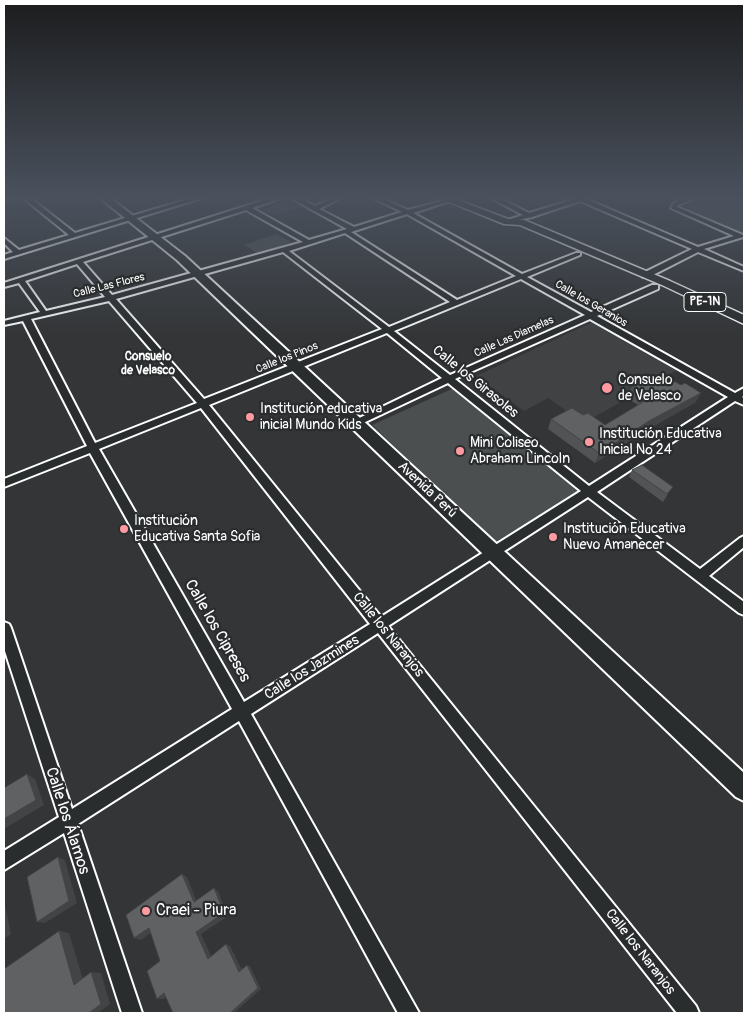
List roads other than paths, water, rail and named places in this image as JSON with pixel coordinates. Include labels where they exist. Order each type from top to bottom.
[{"type":"main road","name":"PE-1N","points":[[555,244],[655,287],[744,329]]},
{"type":"main road","name":"PE-1N","points":[[575,244],[646,274],[744,320]]},
{"type":"street","points":[[9,244],[18,253]]},
{"type":"street","points":[[4,257],[46,244]]},
{"type":"street","points":[[4,285],[136,244]]},
{"type":"street","name":"Avenida Perú","points":[[164,244],[298,366],[744,789]]},
{"type":"street","name":"Calle Las Flores","points":[[4,322],[111,298],[301,244]]},
{"type":"street","points":[[370,244],[457,303]]},
{"type":"street","name":"Calle los Geranios","points":[[464,244],[589,316],[741,397]]},
{"type":"street","points":[[687,244],[744,269]]},
{"type":"street","points":[[646,274],[698,249],[715,244]]},
{"type":"street","name":"Calle los Girasoles","points":[[284,250],[388,330],[589,492],[744,610]]},
{"type":"street","name":"Calle los Pinos","points":[[4,483],[578,254]]},
{"type":"street","name":"Calle los Naranjos","points":[[79,262],[203,404],[689,1013]]},
{"type":"street","points":[[21,280],[44,313]]},
{"type":"street","name":"Calle Las Diamelas","points":[[356,423],[448,379],[655,287]]},
{"type":"street","name":"Calle los Cipreses","points":[[26,318],[92,448],[242,712],[409,1013]]},
{"type":"street","name":"Calle los Jazmines","points":[[4,861],[741,397]]},
{"type":"street","points":[[700,576],[744,541]]},
{"type":"street","name":"Calle los Álamos","points":[[4,628],[132,1013]]},
{"type":"place","name":"Consuelo de Velasco","points":[[607,388]]},
{"type":"place","name":"Institución educativa inicial Mundo Kids","points":[[250,417]]},
{"type":"place","name":"Institución Educativa Inicial Nº 24","points":[[589,442]]},
{"type":"place","name":"Mini Coliseo Abraham Lincoln","points":[[460,451]]},
{"type":"place","name":"Institución Educativa Santa Sofia","points":[[124,529]]},
{"type":"place","name":"Institución Educativa Nuevo Amanecer","points":[[553,537]]},
{"type":"place","name":"Craei - Piura","points":[[146,911]]},
{"type":"district","name":"Consuelo de Velasco","points":[[148,364]]}]
